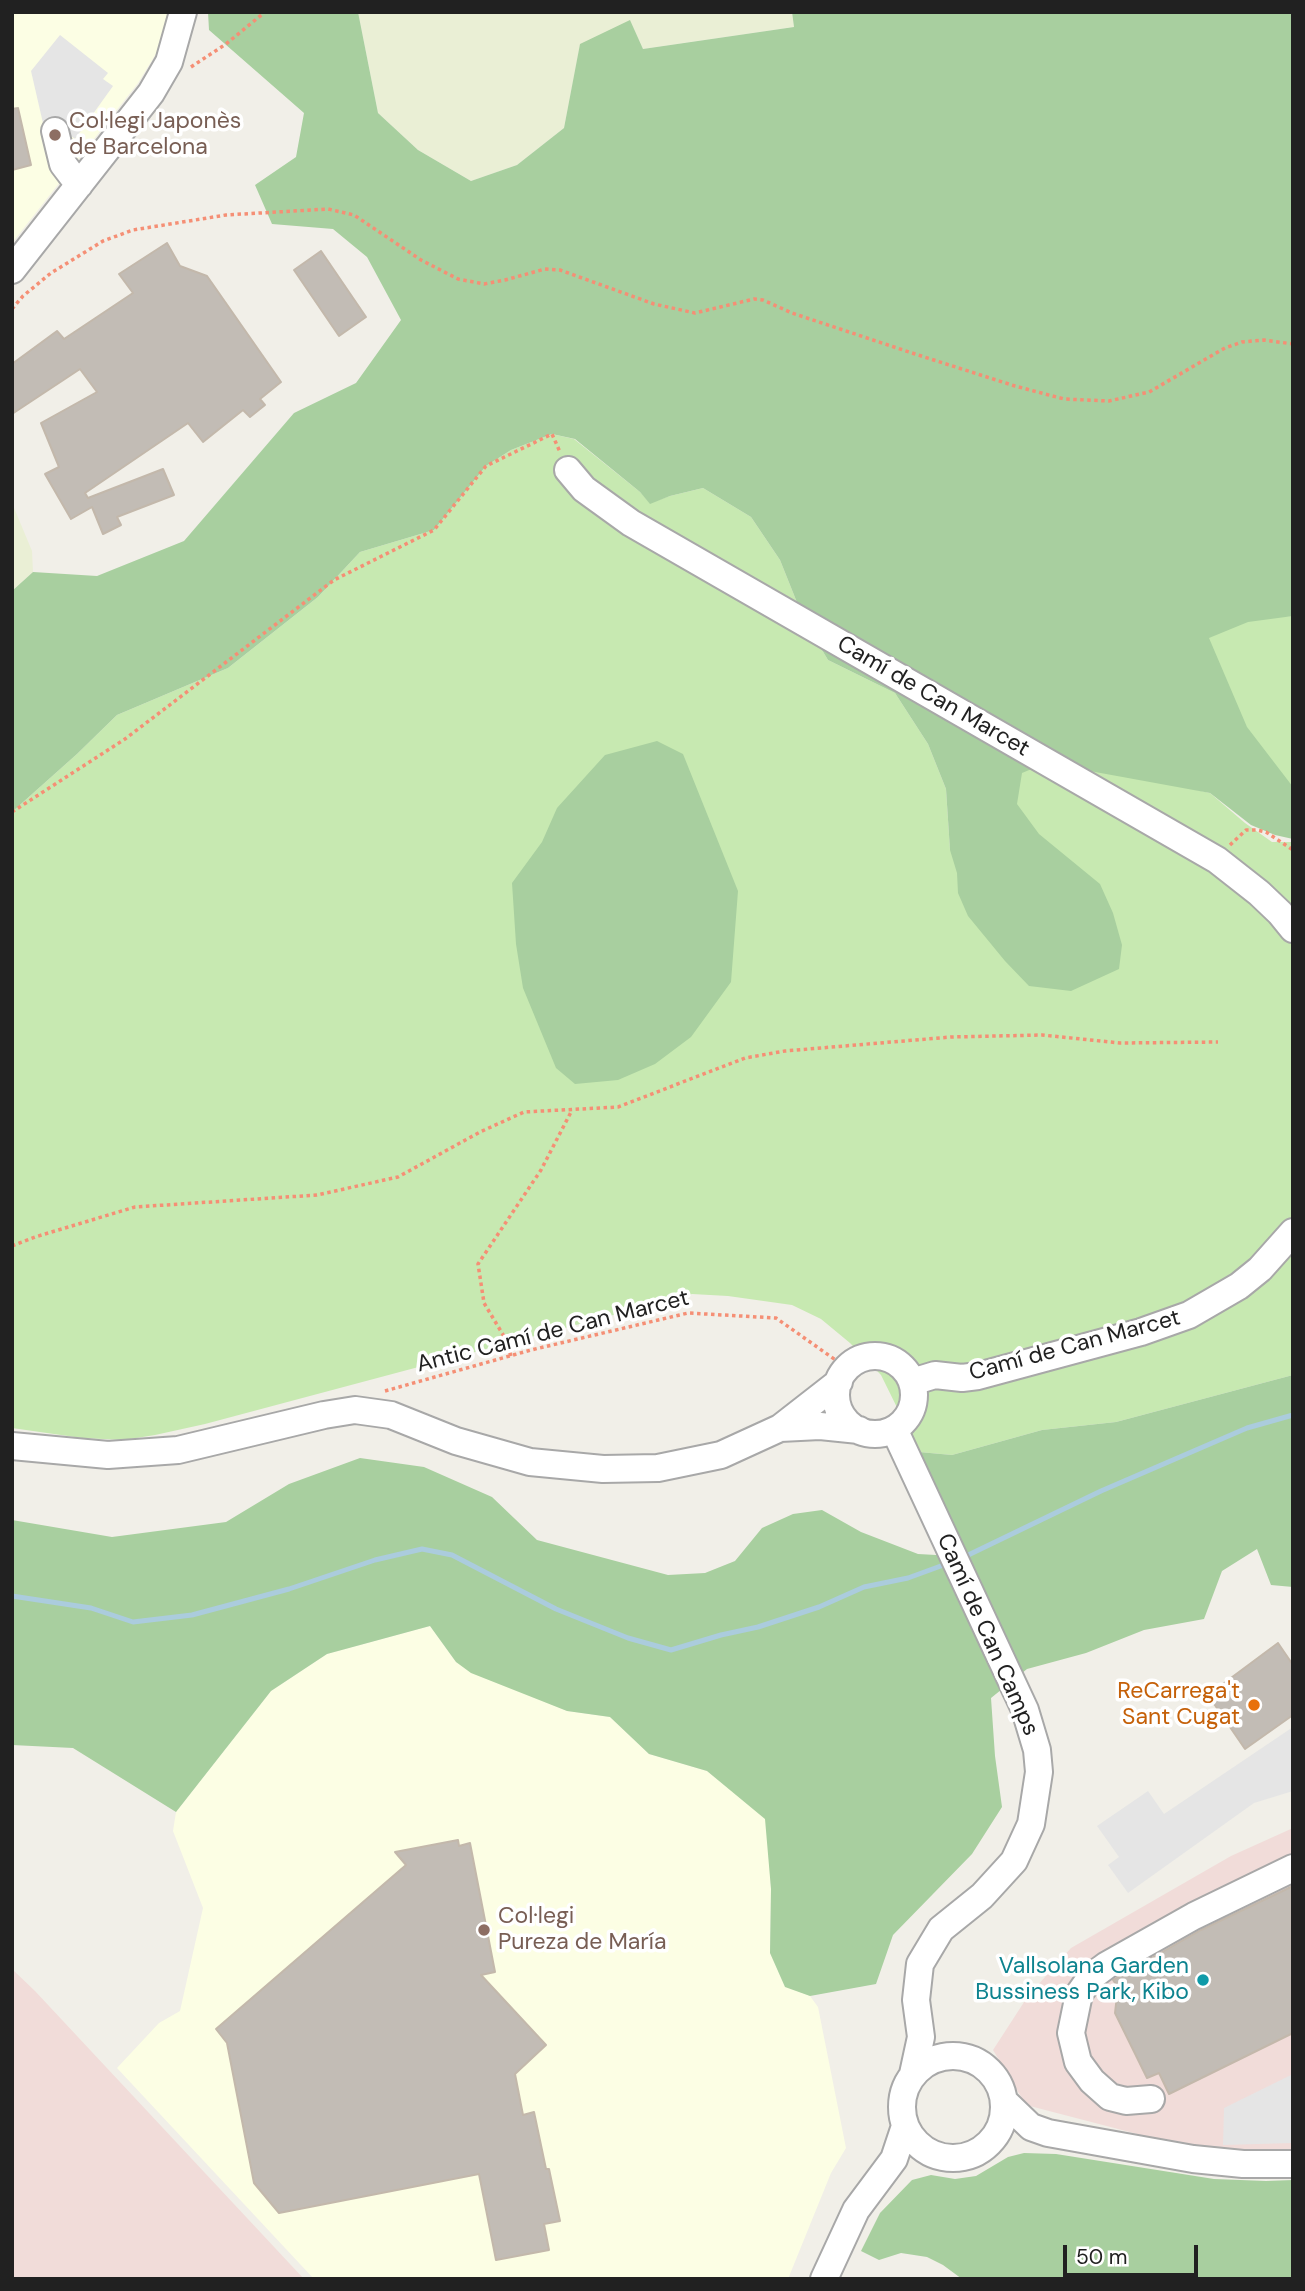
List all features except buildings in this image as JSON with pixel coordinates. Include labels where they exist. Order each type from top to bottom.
[{"type":"street","points":[[12,270],[151,93],[169,62],[183,12]]},
{"type":"street","points":[[55,131],[63,164],[79,185]]},
{"type":"street","name":"Camí de Can Marcet","points":[[568,470],[584,489],[631,523],[1217,860],[1259,893],[1293,929]]},
{"type":"street","name":"Camí de Can Marcet","points":[[912,1382],[935,1375],[962,1378],[978,1376],[1130,1335],[1189,1315],[1239,1286],[1260,1269],[1293,1232]]},
{"type":"street","points":[[12,1446],[108,1455],[178,1450],[355,1410],[391,1415],[456,1441],[530,1462],[617,1469],[658,1468],[721,1455],[780,1428],[865,1357],[887,1357],[900,1364],[912,1382],[914,1398],[911,1409],[894,1429],[877,1433],[820,1426],[780,1428]]},
{"type":"street","points":[[843,1376],[837,1393],[839,1408],[847,1421],[859,1430]]},
{"type":"street","name":"Camí de Can Camps","points":[[894,1429],[1025,1710],[1037,1750],[1039,1772],[1031,1824],[1014,1861],[982,1896],[941,1929],[928,1946],[920,1964],[916,1979],[920,2049],[913,2074]]},
{"type":"street","points":[[1152,2099],[1126,2101],[1110,2097],[1092,2081],[1079,2062],[1071,2033],[1079,1994],[1091,1977],[1107,1965],[1194,1916],[1293,1868]]},
{"type":"street","points":[[919,2018],[924,2032],[941,2048],[986,2067],[998,2082],[1004,2101],[1000,2127],[989,2143]]},
{"type":"street","points":[[824,2279],[856,2210],[894,2159],[905,2126],[902,2099],[913,2074],[929,2061],[955,2055]]},
{"type":"street","points":[[1004,2101],[1031,2127],[1048,2133]]},
{"type":"street","points":[[905,2126],[917,2144],[936,2155],[955,2158],[967,2156],[989,2143],[1025,2132],[1048,2133],[1193,2159],[1243,2164],[1293,2164]]},
{"type":"street","points":[[883,2176],[901,2166],[936,2155]]},
{"type":"path","points":[[183,72],[226,44],[265,12]]},
{"type":"path","points":[[12,309],[51,273],[103,241],[133,230],[226,215],[328,209],[354,215],[421,260],[458,279],[484,284],[545,268],[560,270],[654,304],[695,313],[754,299],[763,300],[792,313],[903,350],[1064,399],[1109,401],[1149,392],[1225,348],[1242,342],[1276,341],[1293,344]]},
{"type":"path","points":[[12,812],[125,738],[334,580],[433,530],[486,466],[552,434],[568,470]]},
{"type":"path","points":[[1217,860],[1246,830],[1266,832],[1293,850]]},
{"type":"path","points":[[12,1246],[135,1207],[317,1195],[398,1177],[480,1132],[524,1112],[618,1107],[745,1058],[785,1051],[951,1037],[1029,1035],[1120,1043],[1218,1042]]},
{"type":"path","points":[[511,1356],[505,1338],[484,1303],[478,1264],[541,1170],[571,1111]]},
{"type":"path","name":"Antic Camí de Can Marcet","points":[[380,1392],[511,1356],[688,1313],[776,1318],[823,1349],[843,1376]]},
{"type":"shaded area","name":"Col·legi Japonès de Barcelona","points":[[12,12],[171,12],[157,52],[138,83],[12,243]]},
{"type":"shaded area","points":[[358,12],[792,12],[794,27],[643,49],[630,21],[580,45],[564,128],[517,165],[471,181],[418,150],[378,113]]},
{"type":"shaded area","points":[[60,35],[108,73],[103,79],[113,86],[75,139],[67,133],[54,171],[31,71]]},
{"type":"shaded area","points":[[12,503],[32,551],[33,572],[12,591]]},
{"type":"shaded area","name":"Col·legi Pureza de María","points":[[430,1626],[456,1662],[567,1711],[610,1717],[649,1754],[707,1771],[766,1819],[771,1889],[770,1953],[785,1986],[810,1996],[818,2007],[846,2148],[831,2173],[788,2279],[314,2279],[117,2068],[159,2023],[180,2011],[203,1908],[173,1831],[176,1812],[271,1691],[327,1654]]},
{"type":"shaded area","points":[[1293,1727],[1293,1791],[1254,1803],[1128,1893],[1108,1865],[1119,1857],[1097,1826],[1148,1791],[1164,1814]]},
{"type":"shaded area","points":[[1293,1828],[1293,2150],[1195,2149],[1026,2105],[993,2050],[1028,1996],[1071,1948],[1231,1856]]},
{"type":"shaded area","points":[[12,1969],[35,1991],[304,2279],[12,2279]]},
{"type":"shaded area","points":[[1293,2074],[1293,2143],[1223,2145],[1224,2108]]},
{"type":"green space","points":[[208,12],[358,12],[378,113],[418,150],[471,181],[517,165],[564,128],[580,44],[630,20],[643,49],[794,27],[792,12],[1293,12],[1293,616],[1248,622],[1209,638],[1247,727],[1293,787],[1293,839],[1251,825],[1210,793],[1046,763],[1022,773],[1017,804],[1039,834],[1100,884],[1113,913],[1122,945],[1119,969],[1071,991],[1029,986],[968,916],[958,893],[957,873],[950,850],[946,789],[928,744],[895,693],[828,660],[804,620],[780,560],[751,517],[703,488],[650,504],[640,492],[575,439],[552,434],[511,450],[486,466],[434,530],[360,552],[318,597],[228,668],[117,715],[12,812],[12,591],[33,572],[97,576],[184,541],[294,413],[356,383],[401,320],[367,257],[333,229],[272,224],[255,185],[296,157],[304,113],[209,30]]},
{"type":"green space","points":[[552,434],[574,439],[650,503],[703,488],[751,517],[780,560],[804,620],[828,660],[895,693],[928,744],[946,789],[950,850],[998,834],[1026,751],[1210,793],[1272,842],[1293,842],[1293,1375],[1116,1422],[1042,1430],[952,1455],[919,1452],[881,1375],[850,1343],[821,1319],[792,1305],[692,1294],[155,1435],[124,1440],[82,1438],[12,1428],[12,812],[117,715],[228,668],[318,597],[360,552],[434,530],[486,466],[511,450]]},
{"type":"green space","points":[[1293,616],[1293,797],[1175,620]]},
{"type":"green space","points":[[657,741],[683,754],[738,891],[731,982],[691,1037],[655,1064],[618,1080],[575,1084],[556,1068],[523,988],[516,944],[512,883],[542,842],[557,808],[605,755]]},
{"type":"green space","points":[[1293,1375],[1293,1587],[1271,1585],[1257,1549],[1222,1571],[1204,1619],[1144,1630],[1086,1653],[1027,1669],[991,1698],[1002,1807],[972,1854],[893,1935],[876,1984],[810,1996],[785,1987],[770,1953],[771,1889],[765,1819],[707,1771],[649,1754],[610,1717],[567,1711],[471,1673],[456,1662],[430,1626],[327,1654],[271,1691],[176,1812],[73,1748],[12,1745],[12,1520],[112,1537],[226,1522],[289,1484],[360,1458],[424,1467],[492,1497],[537,1540],[668,1575],[705,1573],[735,1561],[762,1528],[793,1514],[822,1510],[861,1532],[918,1554],[954,1556],[963,1551],[919,1452],[952,1455],[1042,1430],[1116,1422]]},
{"type":"green space","points":[[1024,2153],[1056,2154],[1214,2179],[1293,2180],[1293,2279],[962,2279],[927,2257],[901,2253],[879,2260],[861,2251],[880,2213],[912,2180],[931,2175],[955,2179],[976,2176],[1008,2157]]},
{"type":"waterway","points":[[962,1558],[1101,1491],[1247,1428],[1293,1415]]},
{"type":"waterway","points":[[12,1596],[91,1608],[133,1622],[192,1615],[289,1589],[375,1560],[422,1549],[452,1555],[556,1609],[628,1638],[671,1650],[758,1627],[819,1607],[864,1587],[908,1578],[949,1563]]},
{"type":"place","name":"Col·legi Japonès de Barcelona","points":[[55,135]]},
{"type":"place","name":"ReCarrega't Sant Cugat","points":[[1254,1705]]},
{"type":"place","name":"Col·legi Pureza de María","points":[[484,1930]]},
{"type":"place","name":"Vallsolana Garden Bussiness Park, Kibo","points":[[1203,1980]]}]
